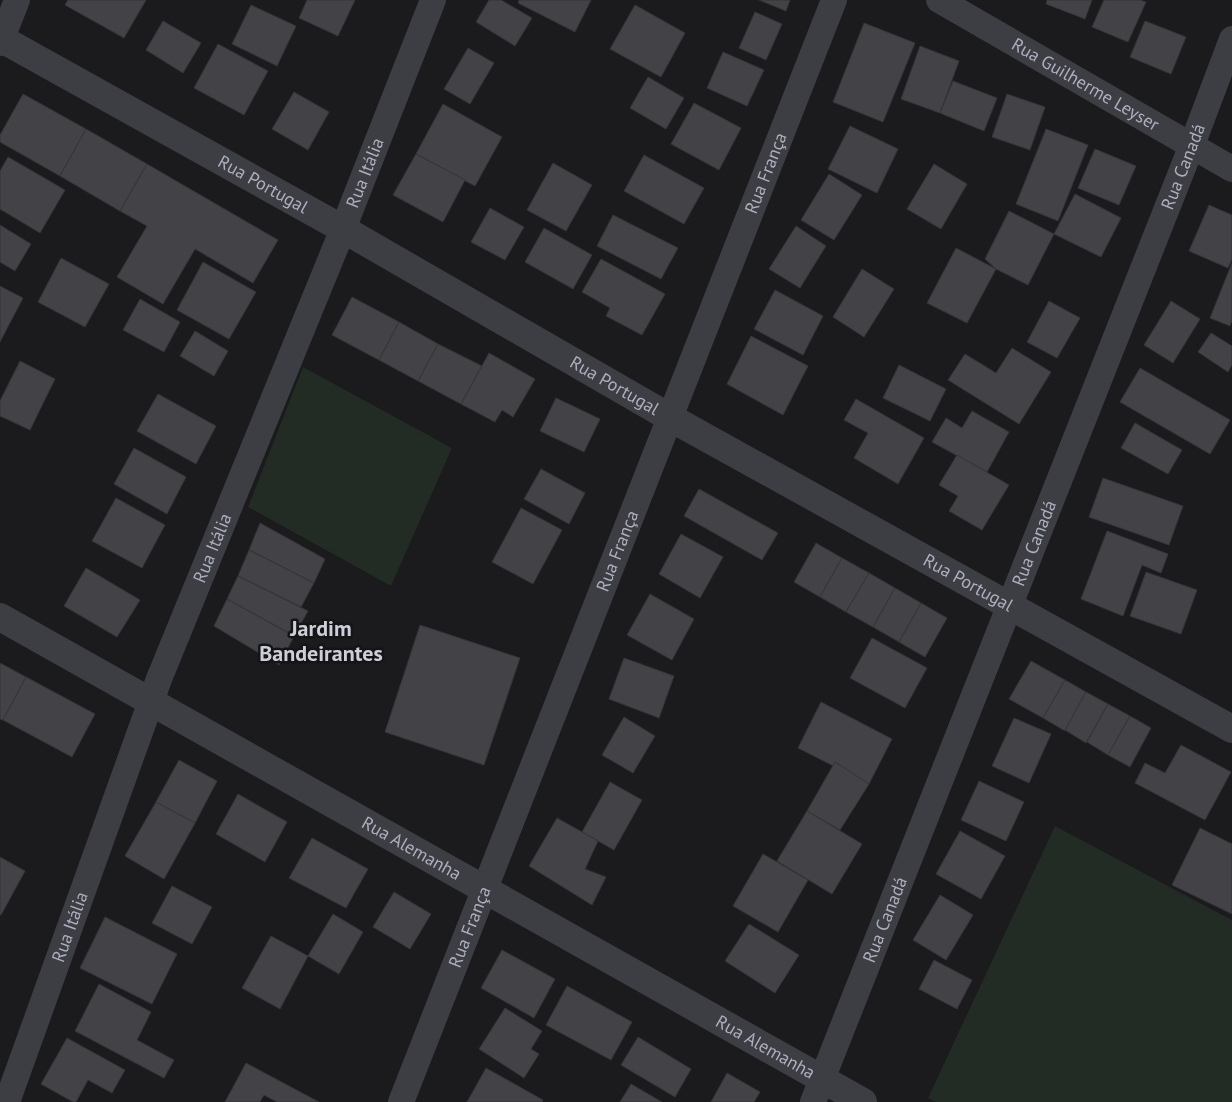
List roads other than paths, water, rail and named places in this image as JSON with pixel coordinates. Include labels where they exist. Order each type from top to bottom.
[{"type":"street","points":[[0,40],[17,0]]},
{"type":"street","name":"Rua Itália","points":[[7,1102],[150,703],[343,229],[433,0]]},
{"type":"street","name":"Rua França","points":[[401,1102],[834,0]]},
{"type":"street","name":"Rua Guilherme Leyser","points":[[939,0],[1232,169]]},
{"type":"street","name":"Rua Canadá","points":[[818,1090],[1192,145],[1232,38]]},
{"type":"street","name":"Rua Portugal","points":[[0,40],[343,229],[669,417],[1232,730]]},
{"type":"street","name":"Rua Alemanha","points":[[0,617],[484,890],[818,1090],[863,1102]]},
{"type":"district","name":"Jardim Bandeirantes","points":[[321,640]]}]
